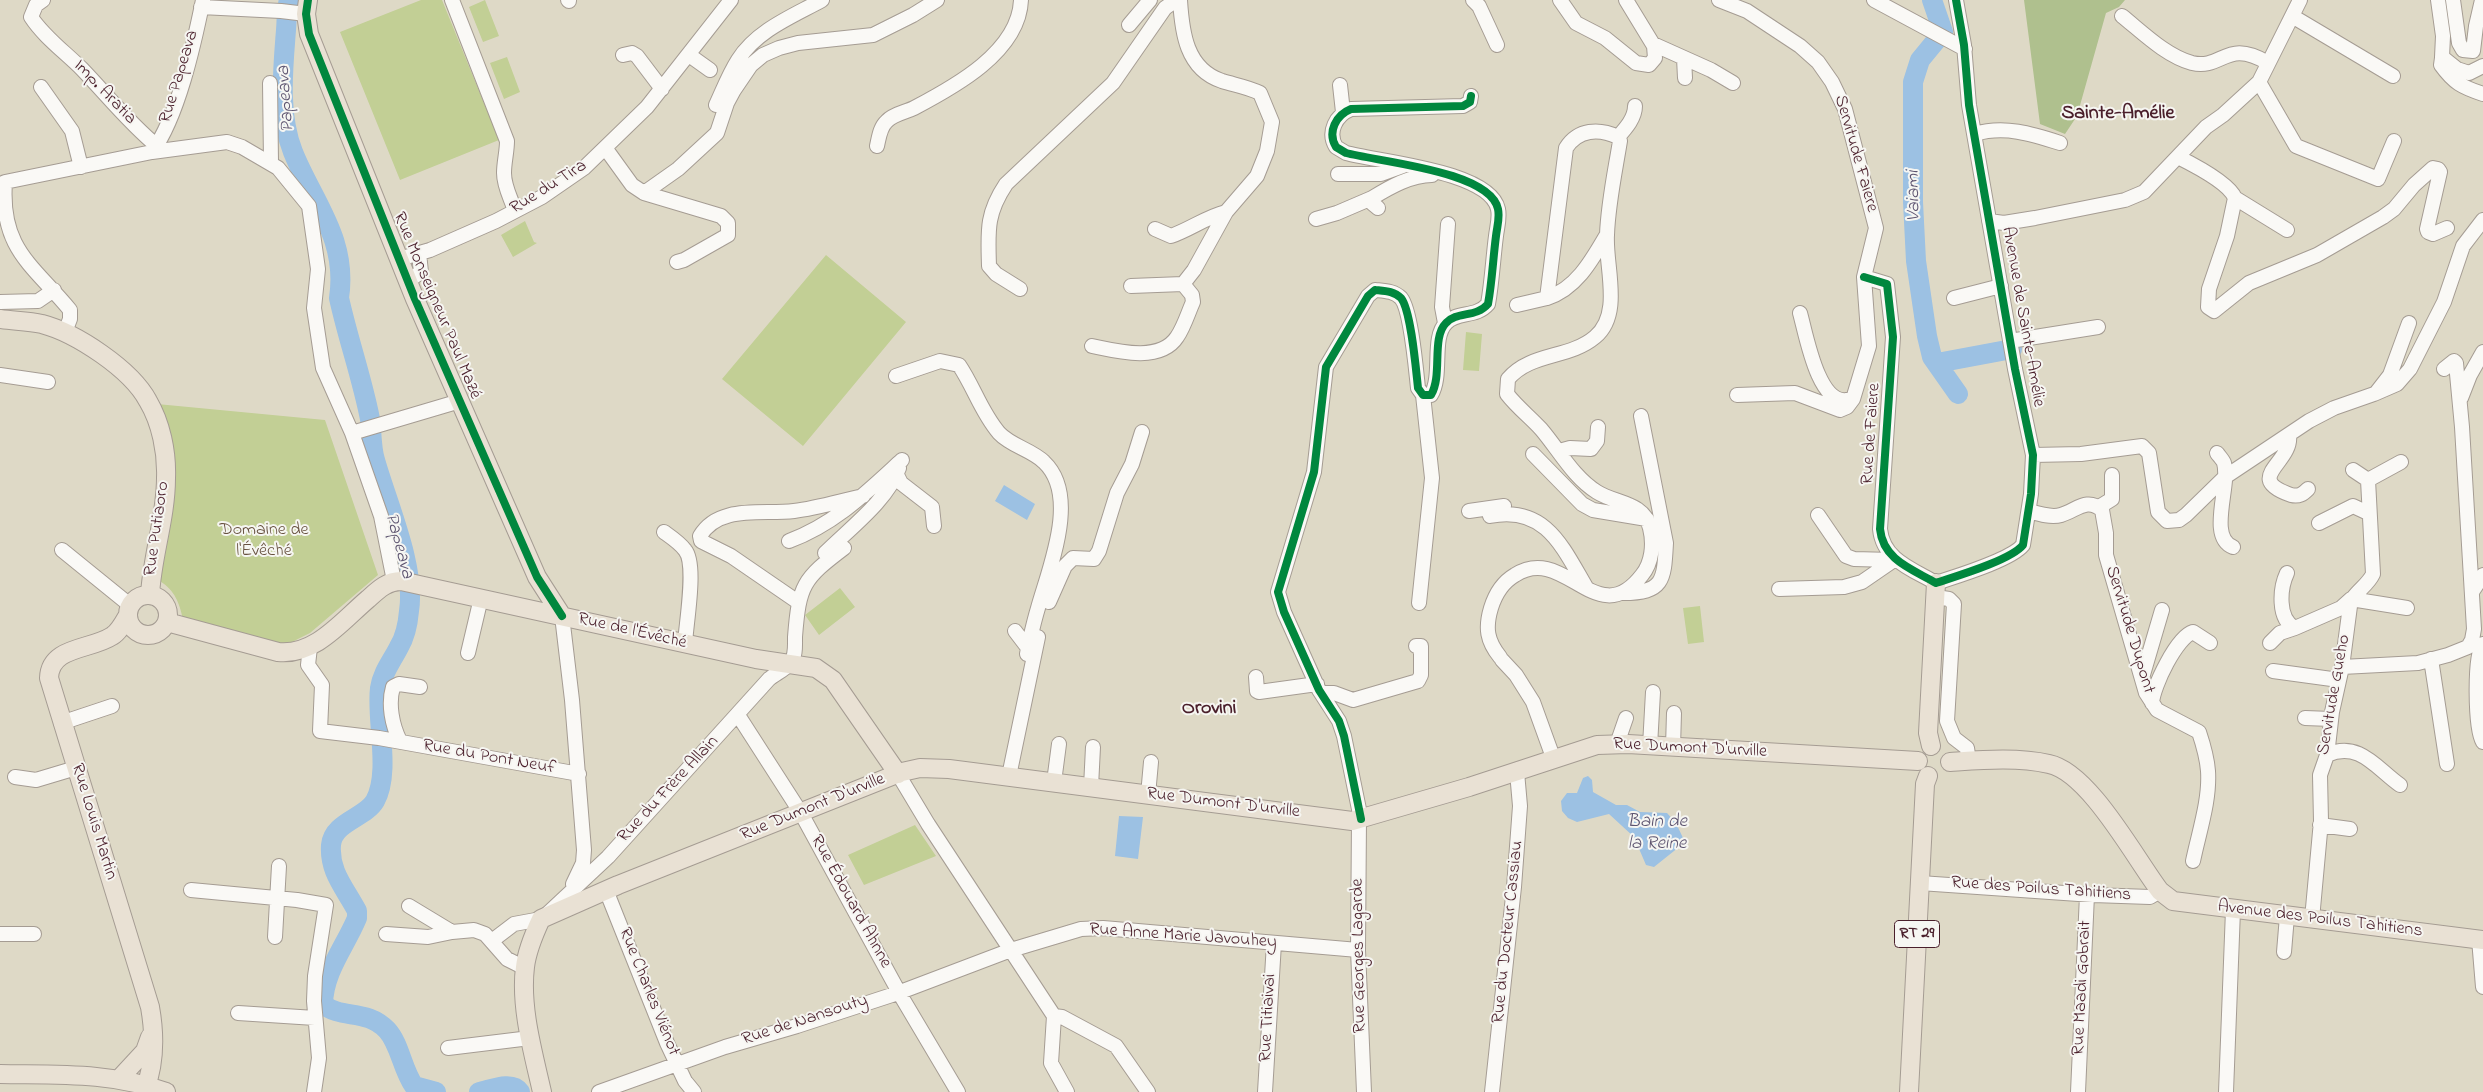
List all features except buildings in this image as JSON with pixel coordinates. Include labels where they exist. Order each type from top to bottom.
[{"type":"main road","name":"Rue Monseigneur Paul Mazé","points":[[304,9],[309,34],[408,281],[539,582],[562,616]]},
{"type":"main road","name":"Rue Putiaoro","points":[[0,320],[42,324],[65,332],[90,345],[139,387],[148,401],[158,425],[166,460],[166,496],[150,595]]},
{"type":"main road","points":[[167,622],[278,652],[293,652],[310,647],[380,589],[403,582]]},
{"type":"main road","name":"Rue de l'Évêché","points":[[403,582],[684,644],[816,668],[833,680],[898,774]]},
{"type":"main road","points":[[1931,746],[1928,733],[1936,590]]},
{"type":"main road","points":[[109,638],[114,635],[130,611],[141,596],[150,595],[165,603],[168,612],[167,622],[161,631],[151,635],[142,635],[135,631],[129,622],[130,611]]},
{"type":"main road","name":"Rue Louis Martin","points":[[146,1088],[152,1064],[150,1007],[50,683],[52,664],[63,654],[109,638],[134,642],[151,635]]},
{"type":"main road","name":"Rue Dumont D'urville","points":[[543,917],[606,890],[898,774],[920,768],[1005,775],[1148,795],[1358,820],[1517,772],[1597,745],[1617,744],[1918,761]]},
{"type":"main road","points":[[1931,746],[1944,750],[1950,762],[1944,774],[1935,778],[1928,776],[1920,770],[1918,761],[1922,751],[1931,746]]},
{"type":"main road","points":[[1950,762],[1989,759],[2049,764],[2069,773],[2088,790],[2160,891]]},
{"type":"main road","name":"RT 29","points":[[1909,1092],[1920,883],[1928,776]]},
{"type":"main road","name":"Avenue des Poilus Tahitiens","points":[[2160,891],[2176,902],[2481,940]]},
{"type":"main road","points":[[542,1092],[530,1038],[524,988],[525,968],[543,917]]},
{"type":"main road","points":[[120,1078],[145,1051],[152,1032]]},
{"type":"main road","points":[[0,1074],[95,1075],[120,1078],[146,1088],[166,1092]]},
{"type":"street","name":"Imp. Aratia","points":[[43,0],[36,6],[31,17],[38,28],[52,40],[155,149]]},
{"type":"street","points":[[452,0],[507,141],[507,157],[504,172],[506,188],[515,211]]},
{"type":"street","name":"Rue du Tira","points":[[400,259],[462,236],[515,211],[557,188],[606,149],[662,89],[731,0]]},
{"type":"street","points":[[717,133],[716,106],[743,53],[762,34],[822,0]]},
{"type":"street","points":[[644,193],[678,169],[717,133],[727,103],[734,90],[751,65],[763,55],[798,43],[873,35],[937,0]]},
{"type":"street","points":[[877,146],[882,126],[888,119],[907,112],[950,89],[993,56],[1009,34],[1021,8],[1021,0]]},
{"type":"street","points":[[1129,25],[1150,0]]},
{"type":"street","points":[[1020,289],[996,274],[989,266],[990,216],[994,202],[1006,184],[1113,83],[1164,8],[1176,0]]},
{"type":"street","points":[[1131,286],[1183,284],[1194,270],[1226,212],[1257,176],[1267,151],[1272,122],[1267,104],[1260,93],[1220,81],[1192,59],[1184,40],[1180,0]]},
{"type":"street","points":[[1473,0],[1478,6],[1497,45]]},
{"type":"street","points":[[1560,0],[1576,22],[1605,38],[1636,64],[1649,64],[1655,58],[1653,44],[1626,0]]},
{"type":"street","name":"Servitude Faiere","points":[[1719,0],[1746,11],[1800,46],[1818,62],[1832,82],[1845,108],[1876,228],[1864,277],[1869,346],[1853,399]]},
{"type":"street","points":[[1874,0],[1964,49]]},
{"type":"street","name":"Avenue de Sainte-Amélie","points":[[1936,590],[2018,551],[2026,536],[2033,455],[2010,341],[1969,105],[1964,49],[1956,0]]},
{"type":"street","points":[[1989,221],[2004,223],[2035,218],[2136,197],[2158,179],[2206,127],[2224,115],[2259,82],[2300,0]]},
{"type":"street","points":[[2438,0],[2443,36],[2441,65],[2449,76],[2461,86],[2483,94]]},
{"type":"street","points":[[2453,0],[2459,43],[2463,50],[2473,51]]},
{"type":"street","points":[[2442,57],[2457,69],[2470,73],[2483,65],[2473,51],[2482,0]]},
{"type":"street","points":[[202,4],[282,11],[304,9]]},
{"type":"street","name":"Rue Papeava","points":[[155,149],[180,93],[202,4]]},
{"type":"street","points":[[2122,16],[2158,44],[2192,63],[2204,63],[2231,53],[2243,52],[2255,55],[2268,63]]},
{"type":"street","points":[[2292,16],[2393,76]]},
{"type":"street","points":[[1653,44],[1733,83]]},
{"type":"street","points":[[623,55],[632,53],[637,56],[662,89]]},
{"type":"street","points":[[690,55],[710,70]]},
{"type":"street","points":[[1684,58],[1685,78]]},
{"type":"street","points":[[2259,82],[2296,146],[2311,154],[2378,179],[2394,142]]},
{"type":"street","points":[[270,83],[271,162]]},
{"type":"street","points":[[1340,85],[1343,112]]},
{"type":"street","points":[[41,88],[72,131],[81,167]]},
{"type":"street","points":[[1445,323],[1452,318],[1478,313],[1488,304],[1499,215],[1495,200],[1488,192],[1478,186],[1448,175],[1353,155],[1336,147],[1332,134],[1337,118],[1343,112],[1361,108],[1463,106],[1470,102],[1471,96]]},
{"type":"street","points":[[1623,593],[1633,587],[1648,565],[1652,550],[1648,520],[1638,508],[1608,498],[1586,484],[1537,424],[1507,394],[1508,379],[1521,366],[1576,349],[1603,329],[1608,320],[1610,309],[1610,270],[1606,236],[1618,137],[1628,125],[1635,112],[1635,106]]},
{"type":"street","points":[[1975,134],[1992,129],[2011,130],[2026,132],[2060,143]]},
{"type":"street","points":[[1547,298],[1566,148],[1571,140],[1591,131],[1603,131],[1618,137]]},
{"type":"street","points":[[65,332],[70,319],[70,310],[22,256],[6,232],[2,178],[81,167],[155,149],[227,142],[271,162],[297,189],[309,206],[318,269],[314,308],[323,368],[358,431],[381,516],[403,582]]},
{"type":"street","points":[[606,149],[632,185],[644,193],[722,216],[728,223],[728,235],[684,260],[677,262]]},
{"type":"street","points":[[2178,157],[2219,182],[2233,193],[2235,198],[2287,230]]},
{"type":"street","points":[[1338,174],[1381,174],[1405,166]]},
{"type":"street","points":[[2235,198],[2226,236],[2209,289],[2207,304],[2214,311],[2250,284],[2317,255],[2383,217],[2394,209],[2414,185],[2433,168],[2438,168],[2440,172],[2427,229],[2433,234],[2447,228]]},
{"type":"street","points":[[1316,219],[1375,203],[1421,175],[1448,175]]},
{"type":"street","points":[[1155,229],[1171,236],[1187,230],[1208,216],[1226,212]]},
{"type":"street","points":[[2033,455],[2081,454],[2142,446],[2148,453],[2158,512],[2162,518],[2172,522],[2186,515],[2225,477],[2320,414],[2392,387],[2410,369],[2444,302],[2463,246],[2483,220]]},
{"type":"street","points":[[1419,603],[1432,478],[1423,395],[1431,395],[1435,388],[1440,336],[1445,323],[1442,307],[1448,224]]},
{"type":"street","points":[[1517,305],[1559,294],[1593,260],[1606,236]]},
{"type":"street","points":[[408,281],[421,272],[419,253]]},
{"type":"street","name":"Rue de Faiere","points":[[1864,277],[1887,284],[1893,337],[1880,529],[1882,542],[1894,560]]},
{"type":"street","points":[[1092,346],[1130,354],[1156,352],[1176,339],[1193,302],[1192,295],[1183,284]]},
{"type":"street","points":[[1954,298],[2001,286]]},
{"type":"street","points":[[0,302],[38,301],[54,290]]},
{"type":"street","name":"Rue Georges Lagarde","points":[[1364,1092],[1356,950],[1358,820],[1344,736],[1339,721],[1320,689],[1284,612],[1278,592],[1314,472],[1326,368],[1368,296],[1375,290],[1393,292],[1402,299],[1409,323],[1418,388],[1423,395]]},
{"type":"street","points":[[1800,312],[1822,386],[1830,396],[1840,401],[1853,399]]},
{"type":"street","points":[[2376,394],[2390,375],[2409,323]]},
{"type":"street","points":[[2010,341],[2098,327]]},
{"type":"street","points":[[2460,401],[2470,375],[2483,352]]},
{"type":"street","points":[[896,376],[940,360],[959,364],[968,378],[982,410],[1001,435],[1044,462],[1055,478],[1061,502],[1059,536],[1028,648],[1005,775]]},
{"type":"street","points":[[2273,671],[2340,674],[2432,659],[2461,651],[2468,647],[2472,640],[2472,592],[2460,401],[2456,363],[2454,360],[2444,369]]},
{"type":"street","points":[[0,375],[48,382]]},
{"type":"street","points":[[1737,395],[1795,394],[1840,410],[1853,399]]},
{"type":"street","points":[[358,431],[460,401]]},
{"type":"street","points":[[1554,760],[1533,702],[1516,675],[1489,642],[1488,618],[1494,600],[1510,578],[1530,567],[1550,569],[1570,578],[1589,592],[1608,596],[1623,593],[1644,593],[1654,589],[1660,580],[1665,560],[1666,543],[1641,416]]},
{"type":"street","points":[[1559,451],[1570,448],[1591,448],[1597,441],[1598,427]]},
{"type":"street","points":[[1005,775],[1045,611],[1065,566],[1073,558],[1094,559],[1099,551],[1117,493],[1132,464],[1142,432]]},
{"type":"street","points":[[2289,435],[2287,450],[2271,469],[2268,478],[2277,489],[2294,496],[2302,495],[2308,489]]},
{"type":"street","points":[[2218,453],[2224,463],[2225,477],[2220,520],[2222,534],[2229,545],[2233,547]]},
{"type":"street","points":[[1533,454],[1582,504],[1593,510],[1648,520]]},
{"type":"street","points":[[789,540],[812,532],[838,516],[902,460],[897,476],[879,500],[824,554],[817,568]]},
{"type":"street","points":[[2368,480],[2401,462]]},
{"type":"street","points":[[2353,470],[2368,480]]},
{"type":"street","points":[[2029,511],[2042,515],[2060,516],[2086,504],[2096,504],[2099,507],[2112,499],[2112,474]]},
{"type":"street","points":[[897,476],[901,483],[932,507],[934,526]]},
{"type":"street","points":[[2270,643],[2280,633],[2341,608],[2369,583],[2373,574],[2368,513],[2368,480]]},
{"type":"street","points":[[798,602],[731,556],[701,541],[700,536],[704,529],[719,519],[739,513],[794,511],[863,496]]},
{"type":"street","points":[[1469,511],[1505,506],[1546,528],[1556,537],[1589,592]]},
{"type":"street","points":[[2319,523],[2353,506],[2368,513]]},
{"type":"street","name":"Servitude Dupont","points":[[2099,507],[2102,510],[2106,533],[2106,554],[2112,582],[2146,693],[2157,710],[2199,732],[2205,752],[2208,772],[2205,802],[2193,861]]},
{"type":"street","points":[[1490,516],[1508,512],[1520,514]]},
{"type":"street","points":[[1818,514],[1846,556],[1854,559],[1894,560],[1954,604],[1955,679],[1948,728],[1954,738],[1968,748],[1969,760]]},
{"type":"street","points":[[664,532],[685,550],[691,569],[684,644]]},
{"type":"street","points":[[790,664],[794,654],[798,602],[808,578],[817,568],[844,548]]},
{"type":"street","points":[[62,550],[130,611]]},
{"type":"street","points":[[1780,589],[1844,587],[1862,582],[1894,560]]},
{"type":"street","points":[[2287,573],[2283,582],[2283,607],[2289,625],[2295,628]]},
{"type":"street","points":[[2472,592],[2483,575]]},
{"type":"street","points":[[468,653],[481,598]]},
{"type":"street","points":[[2351,600],[2407,608]]},
{"type":"street","points":[[2316,629],[2337,620],[2351,600]]},
{"type":"street","name":"Servitude Gueho","points":[[2312,919],[2320,825],[2320,775],[2327,755],[2331,719],[2351,600]]},
{"type":"street","points":[[2142,679],[2162,610]]},
{"type":"street","points":[[561,899],[573,884],[583,863],[579,774],[569,665],[562,616]]},
{"type":"street","points":[[1015,631],[1028,648]]},
{"type":"street","points":[[2152,703],[2152,695],[2173,652],[2187,634],[2193,632],[2210,644]]},
{"type":"street","points":[[2479,733],[2478,653],[2483,644]]},
{"type":"street","points":[[1256,676],[1257,691],[1259,692],[1320,689],[1353,700],[1418,681],[1421,675],[1421,646],[1416,646]]},
{"type":"street","name":"Rue du Pont Neuf","points":[[310,647],[308,666],[322,685],[320,731],[390,740],[579,774]]},
{"type":"street","points":[[2432,659],[2447,764]]},
{"type":"street","name":"Rue du Frère Allain","points":[[543,917],[608,857],[769,679],[790,664]]},
{"type":"street","points":[[1932,677],[1955,679]]},
{"type":"street","name":"Rue du Pont Neuf","points":[[390,740],[395,731],[390,698],[393,687],[398,684],[420,688]]},
{"type":"street","points":[[1650,746],[1652,692]]},
{"type":"street","points":[[61,723],[112,706]]},
{"type":"street","points":[[1673,747],[1674,713]]},
{"type":"street","name":"Rue Édouard Ahnne","points":[[738,715],[800,813],[958,1092]]},
{"type":"street","points":[[1617,744],[1626,718]]},
{"type":"street","points":[[2304,718],[2331,719]]},
{"type":"street","points":[[1054,782],[1059,744]]},
{"type":"street","points":[[1091,787],[1093,747]]},
{"type":"street","points":[[2327,755],[2342,750],[2361,754],[2400,785]]},
{"type":"street","points":[[1148,795],[1152,762]]},
{"type":"street","points":[[15,777],[36,780],[76,768]]},
{"type":"street","name":"Rue du Docteur Cassiau","points":[[1492,1092],[1514,887],[1520,806],[1517,772]]},
{"type":"street","points":[[898,774],[916,806],[1054,1016],[1051,1063],[1067,1092]]},
{"type":"street","points":[[2320,825],[2350,829]]},
{"type":"street","points":[[275,937],[280,866]]},
{"type":"street","name":"Rue des Poilus Tahitiens","points":[[1920,883],[2087,895],[2150,897],[2160,891]]},
{"type":"street","points":[[191,890],[277,898],[326,905],[316,962],[315,1018],[319,1058],[314,1092]]},
{"type":"street","name":"Rue Charles Viénot","points":[[606,890],[676,1064],[685,1081],[694,1092]]},
{"type":"street","name":"Rue Maadi Gobrait","points":[[2078,1087],[2087,895]]},
{"type":"street","points":[[409,906],[452,932]]},
{"type":"street","points":[[2226,1092],[2233,910]]},
{"type":"street","points":[[2284,952],[2287,916]]},
{"type":"street","points":[[493,940],[514,924],[543,917]]},
{"type":"street","name":"Rue Anne Marie Javouhey","points":[[1011,950],[1089,928],[1356,950]]},
{"type":"street","points":[[386,934],[428,937],[474,930],[485,934],[493,940],[507,958],[525,968]]},
{"type":"street","points":[[0,934],[34,934]]},
{"type":"street","points":[[2481,940],[2483,987]]},
{"type":"street","name":"Rue Titiaivai","points":[[1265,1092],[1274,943]]},
{"type":"street","name":"Rue de Nansouty","points":[[600,1092],[676,1064],[900,992],[1011,950]]},
{"type":"street","points":[[238,1013],[315,1018]]},
{"type":"street","points":[[1054,1016],[1062,1017],[1116,1046],[1148,1092]]},
{"type":"street","points":[[448,1048],[530,1038]]},
{"type":"green space","points":[[421,0],[442,0],[499,140],[400,180],[340,32]]},
{"type":"green space","points":[[485,0],[499,36],[483,42],[469,7]]},
{"type":"green space","points":[[2024,0],[2125,0],[2119,7],[2106,13],[2077,116],[2065,134],[2040,124]]},
{"type":"green space","points":[[507,57],[520,92],[504,99],[490,63]]},
{"type":"green space","points":[[525,221],[534,242],[537,243],[513,257],[501,235]]},
{"type":"green space","points":[[826,255],[906,322],[803,446],[722,379]]},
{"type":"green space","points":[[1466,332],[1482,334],[1479,371],[1463,370]]},
{"type":"green space","name":"Domaine de l'Évêché","points":[[157,404],[325,420],[378,575],[310,633],[288,644],[237,636],[183,619],[176,597],[160,581]]},
{"type":"green space","points":[[840,588],[855,607],[819,635],[805,615]]},
{"type":"green space","points":[[1700,606],[1704,642],[1688,644],[1683,608]]},
{"type":"green space","points":[[915,825],[936,856],[864,885],[848,855]]},
{"type":"water","points":[[1004,485],[1035,504],[1027,520],[995,501]]},
{"type":"water","name":"Bain de la Reine","points":[[1588,776],[1592,780],[1593,792],[1616,805],[1627,805],[1640,812],[1667,813],[1676,823],[1683,838],[1679,847],[1654,867],[1646,865],[1634,837],[1609,814],[1577,822],[1568,818],[1562,811],[1561,801],[1567,793],[1577,793],[1583,778]]},
{"type":"water","points":[[1119,816],[1143,817],[1138,859],[1115,856]]},
{"type":"waterway","name":"Papeava","points":[[289,0],[283,76],[283,107],[288,137],[301,170],[334,239],[340,277],[339,298],[367,404],[374,455],[404,555],[410,594],[409,616],[405,634],[385,672],[380,688],[379,701],[383,761],[380,789],[370,807],[337,831],[331,845],[335,872],[357,911],[357,918],[331,970],[324,992],[323,1004],[338,1012],[362,1016],[379,1023],[391,1036],[414,1086],[436,1092]]},
{"type":"waterway","name":"Vaiami","points":[[1932,0],[1943,32],[1920,60],[1913,82],[1913,202],[1916,261],[1932,357],[1958,394]]},
{"type":"waterway","points":[[1937,363],[2012,349]]},
{"type":"waterway","name":"Papeava","points":[[479,1092],[506,1086],[516,1088],[520,1092]]},
{"type":"cycle path","points":[[308,0],[306,14],[309,34],[415,299],[537,577],[562,616]]},
{"type":"cycle path","points":[[1864,277],[1887,284],[1893,337],[1880,529],[1882,540],[1887,549],[1900,562],[1936,583],[1996,562],[2017,551],[2023,545],[2031,494],[2033,455],[2015,369],[1969,105],[1964,45],[1956,0]]},
{"type":"cycle path","points":[[1361,819],[1344,736],[1339,721],[1319,690],[1284,612],[1278,592],[1314,472],[1326,367],[1368,296],[1375,290],[1389,292],[1401,298],[1405,305],[1418,388],[1423,395],[1431,395],[1436,377],[1439,338],[1446,323],[1450,319],[1478,311],[1488,304],[1499,216],[1498,209],[1491,196],[1476,185],[1432,170],[1346,153],[1336,147],[1332,136],[1337,120],[1351,109],[1463,106],[1470,102],[1471,96]]},
{"type":"district","name":"Sainte-Amélie","points":[[2118,115]]},
{"type":"district","name":"Orovini","points":[[1209,710]]}]
